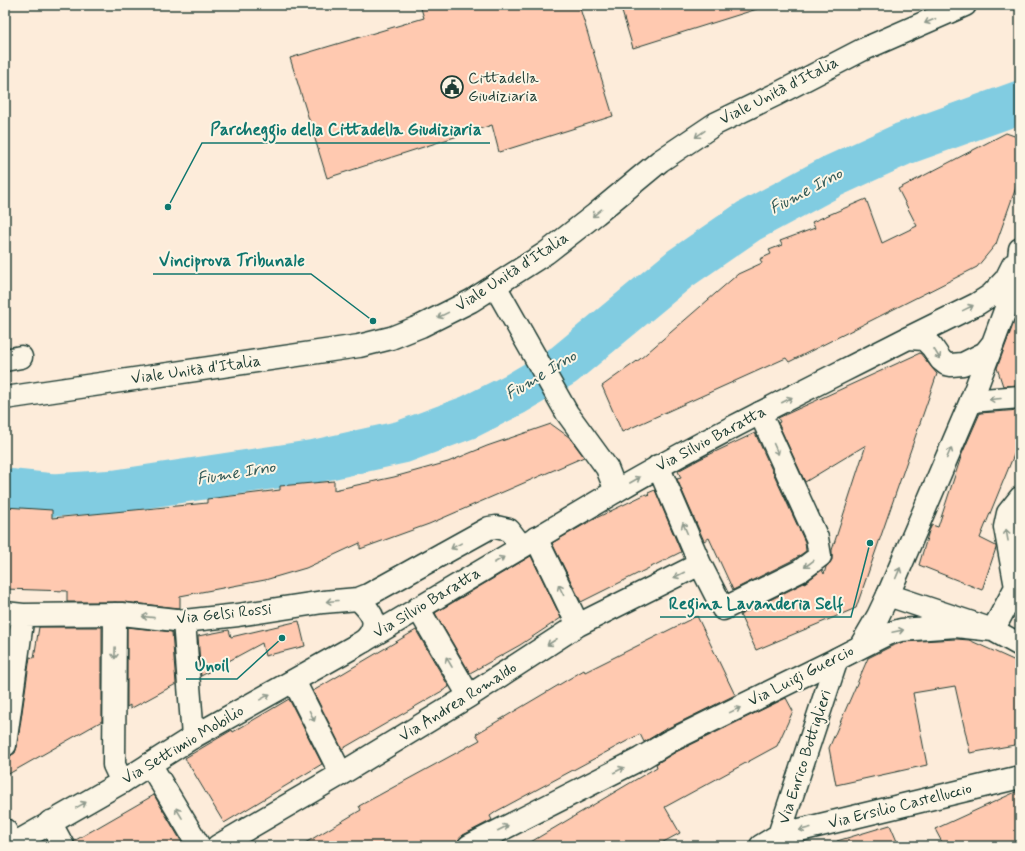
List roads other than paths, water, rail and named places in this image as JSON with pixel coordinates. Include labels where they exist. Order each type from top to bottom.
[{"type":"street","name":"Viale Unità d'Italia","points":[[5,398],[359,346],[391,338],[421,326],[471,301],[546,253],[660,161],[715,124],[862,50],[965,5]]},
{"type":"street","points":[[908,338],[924,338],[941,360],[952,365],[962,364],[985,353],[993,343],[1008,293],[1018,267],[1020,249]]},
{"type":"street","points":[[495,286],[531,352],[567,413],[607,468],[616,490]]},
{"type":"street","name":"Via Silvio Baratta","points":[[360,643],[658,466],[908,338],[977,304],[1008,293]]},
{"type":"street","name":"Via Luigi Guercio","points":[[468,846],[640,759],[677,738],[837,659],[860,646],[878,616],[888,595],[971,401],[993,343]]},
{"type":"street","points":[[971,401],[1020,397]]},
{"type":"street","points":[[658,466],[700,564],[723,609],[800,571],[820,556],[817,538],[760,413]]},
{"type":"street","points":[[993,630],[1018,587],[1005,527],[1008,513],[1020,498]]},
{"type":"street","name":"Via Silvio Baratta","points":[[363,604],[368,596],[489,528],[496,527],[509,530],[520,543],[527,543]]},
{"type":"street","points":[[527,543],[578,625]]},
{"type":"street","name":"Via Andrea Romaldo","points":[[218,846],[341,774],[469,696],[578,625],[700,564]]},
{"type":"street","points":[[888,595],[993,630],[1020,645]]},
{"type":"street","name":"Via Gelsi Rossi","points":[[14,614],[115,614],[184,621],[238,615],[323,602],[363,604]]},
{"type":"street","name":"Via Settimio Mobilio","points":[[10,840],[50,822],[122,782],[193,737],[360,643],[372,633],[374,627],[373,616],[363,604]]},
{"type":"street","points":[[418,608],[469,696]]},
{"type":"street","points":[[5,745],[14,614]]},
{"type":"street","points":[[115,614],[114,766],[122,782]]},
{"type":"street","points":[[184,621],[193,737]]},
{"type":"street","points":[[837,659],[887,634],[902,630],[956,626],[993,630]]},
{"type":"street","name":"Via Enrico Bottiglieri","points":[[770,841],[837,659]]},
{"type":"street","points":[[294,681],[341,774]]},
{"type":"street","points":[[150,764],[199,846]]},
{"type":"street","name":"Via Ersilio Castelluccio","points":[[770,841],[1020,777]]},
{"type":"street","points":[[50,822],[63,846]]},
{"type":"waterway","name":"Fiume Irno","points":[[5,490],[53,495],[117,491],[316,461],[402,442],[469,417],[515,394],[564,365],[681,268],[749,221],[831,177],[903,144],[1020,102]]},
{"type":"place","name":"Cittadella Giudiziaria","points":[[452,87]]},
{"type":"place","name":"Parcheggio della Cittadella Giudiziaria","points":[[168,207]]},
{"type":"place","name":"Vinciprova Tribunale","points":[[373,321]]},
{"type":"place","name":"Regina Lavanderia Self","points":[[870,543]]},
{"type":"place","name":"Unoil","points":[[282,638]]}]
